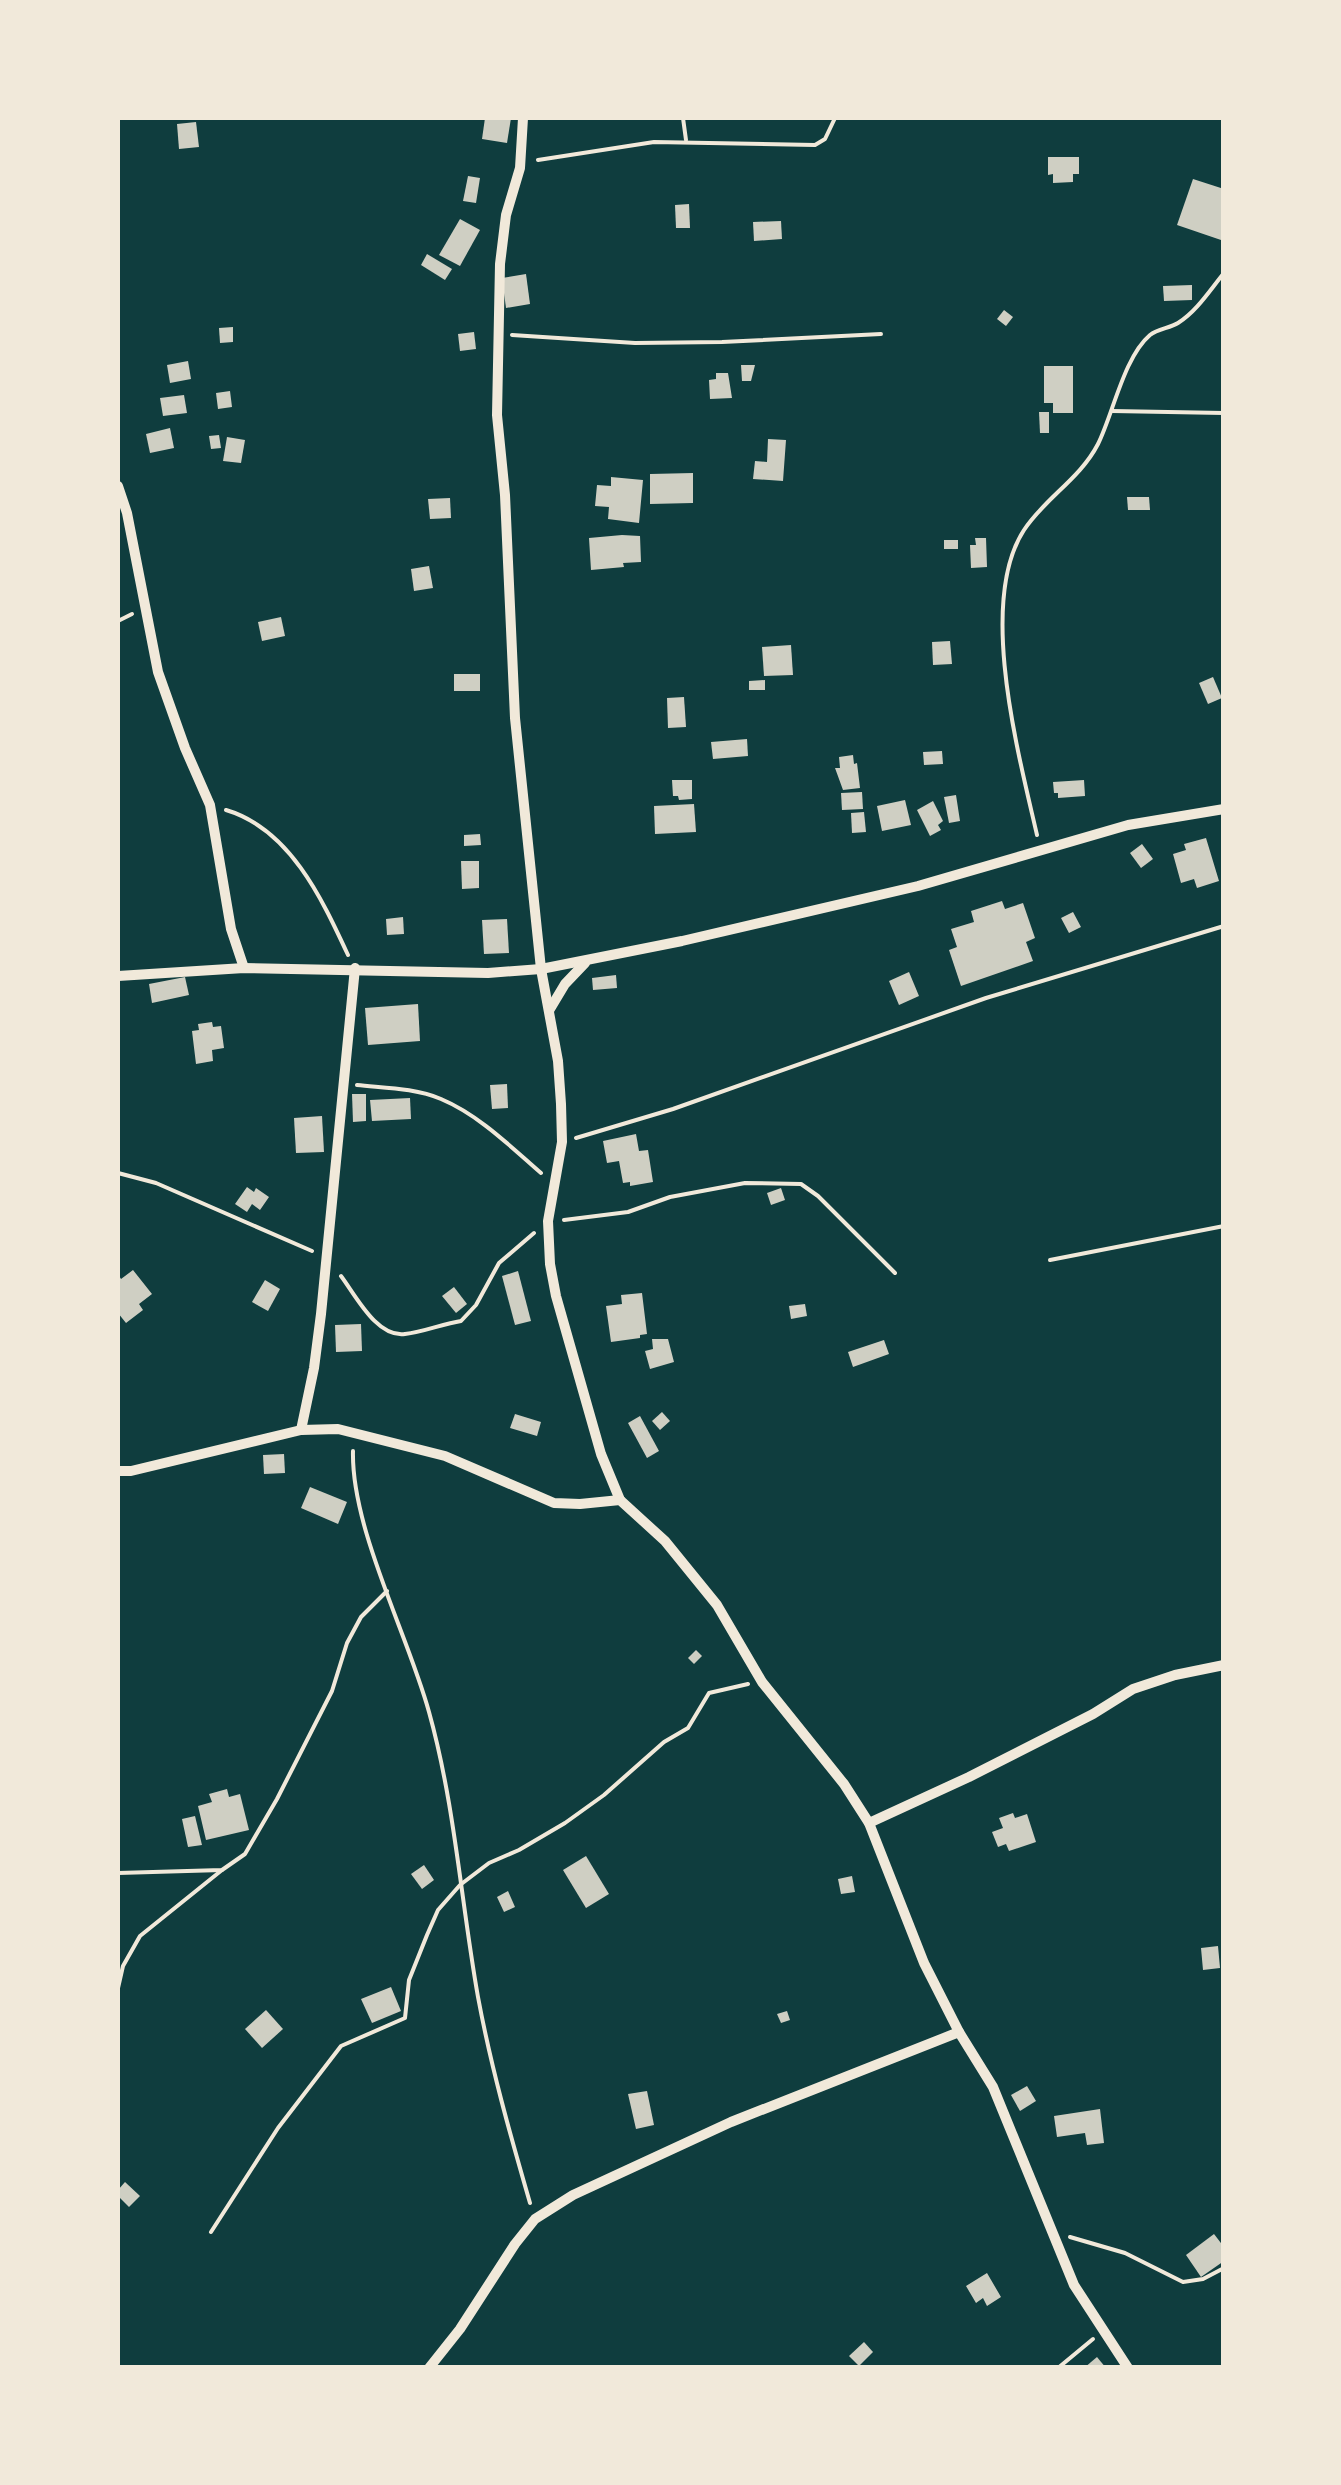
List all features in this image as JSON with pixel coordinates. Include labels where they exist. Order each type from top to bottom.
[{"type":"street","points":[[524,118],[520,168],[506,215],[500,264],[497,415],[505,495],[514,718],[541,969],[558,1061],[562,1142],[548,1221],[556,1296],[601,1454],[620,1500],[666,1541],[717,1605],[762,1682],[844,1784],[869,1823],[924,1963],[993,2087],[1074,2285],[1128,2368]]},
{"type":"street","points":[[118,486],[128,513],[158,672],[184,748],[210,805],[231,930],[244,968]]},
{"type":"street","points":[[118,976],[244,968],[488,973],[541,969],[918,886],[1128,825],[1224,809]]},
{"type":"street","points":[[550,1010],[565,984],[585,962]]},
{"type":"street","points":[[301,1430],[314,1368],[355,968]]},
{"type":"street","points":[[118,1471],[301,1430],[353,1431],[445,1456],[554,1503],[620,1500]]},
{"type":"street","points":[[869,1823],[970,1777],[1134,1690],[1175,1675],[1224,1664]]},
{"type":"street","points":[[429,2368],[460,2329],[515,2244],[536,2220],[573,2195],[662,2152],[959,2032]]},
{"type":"path","points":[[683,118],[686,140]]},
{"type":"path","points":[[520,168],[538,160],[654,142],[815,145],[825,139],[835,118]]},
{"type":"path","points":[[1040,850],[1016,744],[1004,647],[1002,604],[1011,564],[1022,532],[1072,481],[1097,447],[1128,368],[1150,335],[1178,323],[1200,304],[1224,272]]},
{"type":"path","points":[[497,334],[635,343],[882,334]]},
{"type":"path","points":[[1112,411],[1224,413]]},
{"type":"path","points":[[210,805],[245,816],[282,846],[316,886],[355,968]]},
{"type":"path","points":[[562,1142],[674,1109],[986,998],[1224,926]]},
{"type":"path","points":[[345,1083],[410,1090],[442,1100],[486,1126],[553,1182]]},
{"type":"path","points":[[118,1173],[156,1183],[326,1257],[383,1330],[399,1336],[462,1321],[499,1263],[548,1221],[628,1212],[670,1197],[745,1183],[802,1184],[895,1273]]},
{"type":"path","points":[[1050,1260],[1224,1226]]},
{"type":"path","points":[[353,1431],[352,1469],[362,1514],[429,1712],[449,1793],[460,1885],[495,2083],[536,2220]]},
{"type":"path","points":[[118,1988],[124,1966],[140,1936],[245,1854],[332,1692],[347,1643],[361,1617],[388,1591]]},
{"type":"path","points":[[211,2232],[278,2128],[341,2046],[405,2018],[409,1980],[426,1935],[438,1910],[460,1885],[478,1870],[535,1842],[604,1796],[664,1742],[688,1728],[710,1693],[762,1682]]},
{"type":"path","points":[[118,1874],[222,1870]]},
{"type":"path","points":[[1049,2230],[1125,2253],[1183,2282],[1203,2280],[1224,2268]]},
{"type":"path","points":[[1058,2368],[1104,2330]]},
{"type":"building","points":[[485,118],[511,118],[507,143],[482,139]]},
{"type":"building","points":[[196,122],[199,147],[179,149],[177,124]]},
{"type":"building","points":[[1048,157],[1079,157],[1079,174],[1073,174],[1073,182],[1053,183],[1053,174],[1048,175]]},
{"type":"building","points":[[468,176],[480,178],[476,203],[463,201]]},
{"type":"building","points":[[1193,179],[1224,189],[1221,240],[1177,225]]},
{"type":"building","points":[[689,204],[690,228],[676,228],[675,205]]},
{"type":"building","points":[[460,219],[480,230],[460,266],[439,255]]},
{"type":"building","points":[[781,221],[782,239],[754,241],[753,222]]},
{"type":"building","points":[[427,254],[452,269],[445,280],[421,265]]},
{"type":"building","points":[[526,274],[530,304],[506,308],[502,278]]},
{"type":"building","points":[[1192,285],[1192,300],[1164,301],[1163,286]]},
{"type":"building","points":[[1004,310],[1013,317],[1006,326],[997,319]]},
{"type":"building","points":[[233,327],[233,342],[220,343],[219,328]]},
{"type":"building","points":[[474,332],[476,349],[460,351],[458,334]]},
{"type":"building","points":[[188,361],[191,379],[170,383],[167,365]]},
{"type":"building","points":[[741,365],[755,365],[751,381],[742,381]]},
{"type":"building","points":[[1044,366],[1073,366],[1073,413],[1053,413],[1053,403],[1044,403]]},
{"type":"building","points":[[716,373],[728,373],[732,398],[710,399],[709,380],[716,379]]},
{"type":"building","points":[[230,391],[232,407],[218,409],[216,393]]},
{"type":"building","points":[[184,395],[187,413],[163,416],[160,398]]},
{"type":"building","points":[[1039,412],[1049,412],[1049,433],[1040,433]]},
{"type":"building","points":[[170,428],[174,448],[150,453],[146,434]]},
{"type":"building","points":[[219,435],[221,448],[211,449],[209,436]]},
{"type":"building","points":[[227,437],[245,440],[241,463],[223,461]]},
{"type":"building","points":[[768,439],[786,440],[783,481],[753,479],[755,461],[767,462]]},
{"type":"building","points":[[693,473],[693,503],[650,504],[650,474]]},
{"type":"building","points":[[611,477],[643,480],[639,523],[608,519],[609,507],[595,506],[597,485],[611,486]]},
{"type":"building","points":[[1127,497],[1149,497],[1150,510],[1128,510]]},
{"type":"building","points":[[450,498],[451,518],[430,519],[428,499]]},
{"type":"building","points":[[640,536],[641,562],[591,570],[589,538]]},
{"type":"building","points":[[975,538],[986,538],[987,567],[971,568],[970,545],[976,545]]},
{"type":"building","points":[[944,540],[958,540],[958,549],[944,549]]},
{"type":"building","points":[[429,566],[433,588],[414,591],[411,569]]},
{"type":"building","points":[[281,617],[285,636],[262,641],[258,622]]},
{"type":"building","points":[[950,641],[952,664],[933,665],[932,642]]},
{"type":"building","points":[[791,645],[793,675],[764,676],[762,647]]},
{"type":"building","points":[[454,674],[480,674],[480,691],[454,691]]},
{"type":"building","points":[[1213,677],[1222,698],[1208,704],[1199,683]]},
{"type":"building","points":[[765,680],[765,690],[749,690],[749,681]]},
{"type":"building","points":[[684,697],[686,727],[668,728],[667,698]]},
{"type":"building","points":[[747,739],[748,756],[713,759],[711,742]]},
{"type":"building","points":[[942,751],[943,764],[924,765],[923,752]]},
{"type":"building","points":[[853,755],[860,788],[843,790],[835,768],[840,768],[839,757]]},
{"type":"building","points":[[672,780],[692,780],[692,799],[679,800],[673,796]]},
{"type":"building","points":[[1084,780],[1085,796],[1058,798],[1058,793],[1054,793],[1053,782]]},
{"type":"building","points":[[862,792],[863,809],[842,810],[841,793]]},
{"type":"building","points":[[956,795],[960,821],[949,823],[944,797]]},
{"type":"building","points":[[905,800],[911,825],[882,831],[877,806]]},
{"type":"building","points":[[933,801],[943,821],[938,825],[941,830],[930,836],[917,810]]},
{"type":"building","points":[[694,804],[696,832],[655,834],[654,806]]},
{"type":"building","points":[[864,812],[866,832],[852,833],[851,813]]},
{"type":"building","points":[[480,834],[481,845],[464,846],[464,835]]},
{"type":"building","points":[[1206,838],[1219,881],[1197,888],[1194,879],[1181,883],[1173,854],[1186,850],[1184,844]]},
{"type":"building","points":[[1142,844],[1153,859],[1141,868],[1130,853]]},
{"type":"building","points":[[461,861],[479,861],[479,888],[462,889]]},
{"type":"building","points":[[1002,901],[1005,909],[1023,903],[1035,938],[1026,942],[1033,961],[961,986],[949,950],[957,947],[951,929],[974,922],[971,911]]},
{"type":"building","points":[[1073,912],[1081,927],[1069,933],[1061,918]]},
{"type":"building","points":[[403,917],[404,934],[387,935],[386,919]]},
{"type":"building","points":[[507,919],[509,953],[484,954],[482,920]]},
{"type":"building","points":[[909,972],[919,996],[899,1005],[889,981]]},
{"type":"building","points":[[616,975],[617,988],[593,990],[592,978]]},
{"type":"building","points":[[185,977],[189,995],[152,1003],[149,984]]},
{"type":"building","points":[[418,1004],[420,1041],[368,1045],[365,1008]]},
{"type":"building","points":[[212,1022],[213,1027],[221,1026],[224,1048],[212,1050],[213,1061],[196,1064],[192,1031],[199,1030],[198,1024]]},
{"type":"building","points":[[507,1084],[508,1108],[492,1109],[490,1085]]},
{"type":"building","points":[[352,1094],[366,1094],[366,1121],[353,1122]]},
{"type":"building","points":[[410,1098],[411,1119],[372,1121],[370,1100]]},
{"type":"building","points":[[322,1116],[324,1152],[296,1153],[294,1118]]},
{"type":"building","points":[[636,1134],[639,1151],[648,1150],[653,1182],[630,1186],[630,1182],[623,1183],[619,1161],[607,1163],[603,1141]]},
{"type":"building","points":[[247,1187],[269,1197],[260,1210],[252,1204],[247,1212],[235,1204]]},
{"type":"building","points":[[781,1188],[785,1200],[771,1205],[767,1193]]},
{"type":"building","points":[[133,1270],[152,1294],[139,1304],[143,1310],[126,1323],[118,1313],[118,1274],[121,1279]]},
{"type":"building","points":[[518,1271],[531,1321],[515,1325],[502,1276]]},
{"type":"building","points":[[265,1280],[280,1289],[268,1311],[252,1302]]},
{"type":"building","points":[[454,1287],[467,1304],[456,1313],[442,1296]]},
{"type":"building","points":[[642,1293],[647,1334],[611,1342],[606,1306],[622,1304],[621,1295]]},
{"type":"building","points":[[805,1304],[807,1316],[791,1319],[789,1306]]},
{"type":"building","points":[[361,1324],[362,1351],[336,1352],[335,1325]]},
{"type":"building","points":[[652,1339],[668,1339],[674,1362],[650,1369],[645,1351],[653,1349]]},
{"type":"building","points":[[884,1340],[889,1354],[853,1367],[848,1352]]},
{"type":"building","points":[[662,1412],[670,1421],[660,1430],[652,1421]]},
{"type":"building","points":[[515,1414],[541,1422],[537,1436],[510,1428]]},
{"type":"building","points":[[640,1416],[659,1451],[647,1458],[628,1423]]},
{"type":"building","points":[[284,1454],[285,1473],[264,1474],[263,1455]]},
{"type":"building","points":[[310,1487],[347,1502],[338,1524],[301,1508]]},
{"type":"building","points":[[696,1650],[702,1656],[694,1664],[688,1658]]},
{"type":"building","points":[[227,1789],[229,1797],[240,1794],[249,1830],[206,1840],[198,1806],[212,1802],[209,1794]]},
{"type":"building","points":[[1013,1813],[1015,1818],[1027,1814],[1036,1842],[1009,1851],[1006,1844],[998,1847],[992,1832],[1003,1828],[999,1818]]},
{"type":"building","points":[[195,1816],[202,1845],[188,1847],[182,1819]]},
{"type":"building","points":[[586,1856],[609,1894],[586,1908],[563,1870]]},
{"type":"building","points":[[424,1865],[434,1880],[422,1889],[411,1874]]},
{"type":"building","points":[[852,1876],[855,1892],[841,1894],[838,1879]]},
{"type":"building","points":[[508,1891],[515,1907],[504,1912],[497,1897]]},
{"type":"building","points":[[1218,1946],[1220,1968],[1203,1970],[1201,1948]]},
{"type":"building","points":[[391,1987],[401,2011],[372,2023],[361,1999]]},
{"type":"building","points":[[266,2010],[283,2029],[262,2048],[245,2029]]},
{"type":"building","points":[[787,2011],[790,2020],[781,2023],[777,2014]]},
{"type":"building","points":[[1027,2086],[1036,2101],[1020,2111],[1011,2095]]},
{"type":"building","points":[[647,2091],[654,2125],[636,2129],[628,2094]]},
{"type":"building","points":[[1100,2109],[1104,2143],[1087,2145],[1085,2133],[1057,2137],[1054,2116]]},
{"type":"building","points":[[125,2182],[140,2196],[129,2207],[118,2196]]},
{"type":"building","points":[[1214,2234],[1224,2247],[1224,2261],[1201,2277],[1186,2255]]},
{"type":"building","points":[[987,2273],[1001,2297],[987,2306],[983,2298],[976,2303],[966,2286]]},
{"type":"building","points":[[864,2342],[873,2352],[859,2366],[849,2356]]},
{"type":"building","points":[[1097,2357],[1106,2368],[1084,2368]]}]
